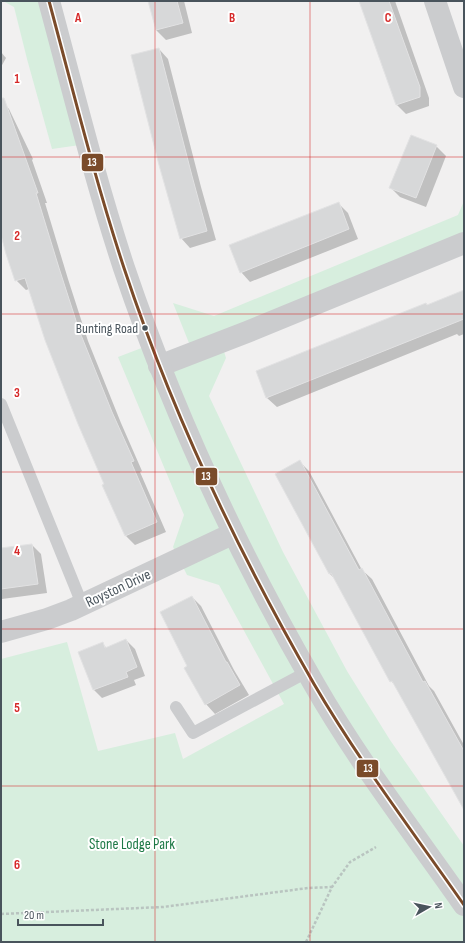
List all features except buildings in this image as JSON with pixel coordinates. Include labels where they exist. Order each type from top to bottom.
[{"type":"street","points":[[49,1],[99,186],[124,267],[159,366],[194,450],[232,534],[307,672],[351,744],[464,905]]},
{"type":"street","points":[[435,1],[464,87]]},
{"type":"street","points":[[159,366],[247,332],[464,243]]},
{"type":"street","name":"Royston Drive","points":[[1,632],[47,619],[232,534]]},
{"type":"lane","points":[[1,404],[82,604]]},
{"type":"lane","points":[[176,707],[193,733],[307,672]]},
{"type":"path","points":[[306,942],[332,887],[350,862],[376,847]]},
{"type":"path","points":[[1,914],[163,907],[308,888],[332,887]]},
{"type":"green space","points":[[3,1],[49,1],[87,144],[52,149],[14,7]]},
{"type":"green space","name":"Stone Lodge Park","points":[[464,201],[464,243],[221,342],[226,358],[209,396],[283,552],[347,671],[390,740],[464,846],[464,942],[1,942],[1,659],[67,642],[98,751],[175,733],[183,759],[284,704],[219,585],[187,575],[173,547],[184,515],[118,357],[152,344],[159,365],[193,353],[173,303],[214,316],[458,215]]},
{"type":"transit line","name":"13","points":[[49,1],[113,235],[163,376],[208,481],[259,584],[331,713],[368,769],[464,905]]},
{"type":"place","name":"Bunting Road","points":[[145,328]]}]
